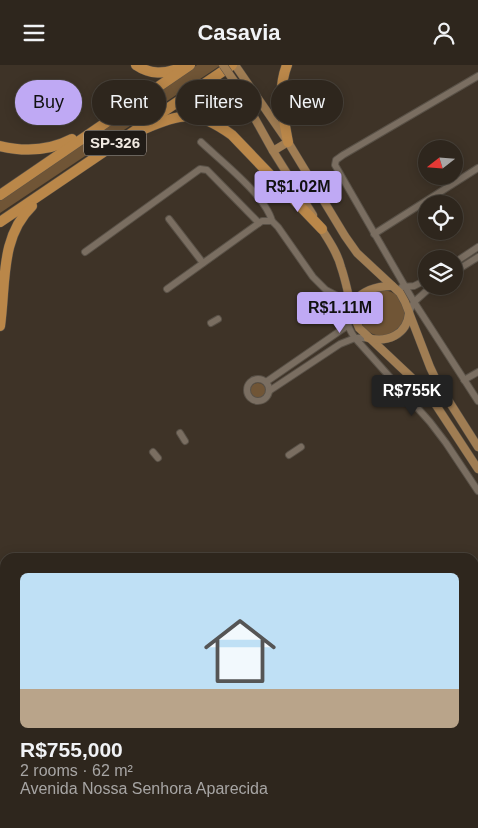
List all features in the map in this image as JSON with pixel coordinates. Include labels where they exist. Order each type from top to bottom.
[{"type":"highway","points":[[136,65],[148,71],[159,73],[189,65]]},
{"type":"highway","name":"SP-326","points":[[166,81],[189,65]]},
{"type":"highway","name":"SP-326","points":[[0,222],[233,65]]},
{"type":"highway","points":[[287,65],[281,88],[282,109],[288,142]]},
{"type":"highway","points":[[124,137],[181,116],[201,118],[216,124],[232,135],[322,229]]},
{"type":"highway","points":[[0,146],[23,150],[43,149],[60,145],[97,125]]},
{"type":"highway","name":"SP-326","points":[[0,195],[102,125]]},
{"type":"highway","points":[[0,326],[3,304],[3,265],[7,241],[15,224],[27,211],[78,168]]},
{"type":"main road","points":[[223,65],[273,151],[332,246],[341,265],[359,328],[428,393],[478,469]]},
{"type":"main road","points":[[233,65],[242,75],[288,142],[357,253],[400,293],[438,384],[478,447]]},
{"type":"main road","points":[[273,151],[288,142]]},
{"type":"main road","points":[[351,303],[377,286],[392,286]]},
{"type":"main road","points":[[368,337],[383,339],[399,334],[405,327],[409,312]]},
{"type":"street","points":[[478,76],[336,160],[336,169],[405,288],[478,401]]},
{"type":"street","points":[[201,142],[247,185],[268,210],[272,221],[313,277],[326,290],[351,303],[348,313],[348,326],[355,338],[430,421],[478,491]]},
{"type":"street","points":[[85,252],[200,169],[207,170],[259,223]]},
{"type":"street","points":[[374,235],[478,169]]},
{"type":"street","points":[[169,219],[203,263]]},
{"type":"street","points":[[168,289],[262,221],[272,221]]},
{"type":"street","points":[[463,257],[478,247]]},
{"type":"street","points":[[463,266],[476,258],[470,252]]},
{"type":"street","points":[[392,286],[405,288],[418,284]]},
{"type":"street","points":[[409,312],[414,302],[422,295]]},
{"type":"street","points":[[211,323],[218,319]]},
{"type":"street","points":[[266,382],[348,326]]},
{"type":"street","points":[[269,391],[340,344],[355,338],[368,337]]},
{"type":"street","points":[[464,380],[478,372]]},
{"type":"street","points":[[260,379],[266,382],[269,391],[267,397],[260,401],[254,400],[248,395],[247,386],[252,380],[260,379]]},
{"type":"street","points":[[180,433],[185,441]]},
{"type":"street","points":[[288,455],[301,447]]},
{"type":"street","points":[[153,452],[158,458]]},
{"type":"shaded area","points":[[197,65],[221,65],[199,80],[176,80],[176,95],[166,102],[166,86]]},
{"type":"shaded area","points":[[109,125],[131,125],[0,213],[0,199]]},
{"type":"shaded area","points":[[377,290],[387,290],[401,300],[405,313],[401,326],[395,332],[387,336],[377,336],[363,326],[359,318],[359,308],[369,294]]},
{"type":"shaded area","points":[[258,383],[266,391],[258,399],[250,391]]}]
